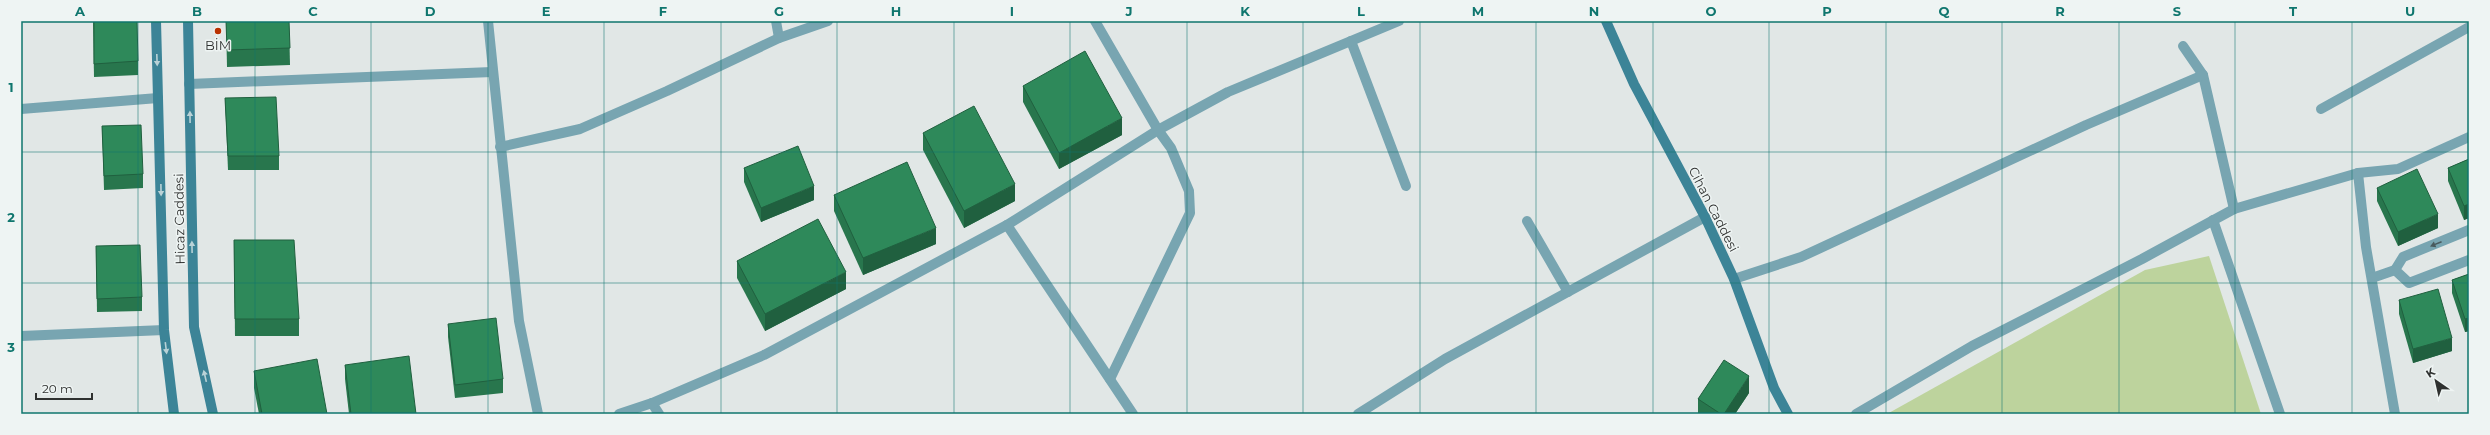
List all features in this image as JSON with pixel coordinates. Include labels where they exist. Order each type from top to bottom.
[{"type":"main road","name":"Hicaz Caddesi","points":[[156,21],[164,330],[174,414]]},
{"type":"main road","name":"Hicaz Caddesi","points":[[188,21],[194,327],[213,414]]},
{"type":"main road","name":"Cihan Caddesi","points":[[1606,21],[1634,84],[1705,217],[1734,279],[1774,388],[1788,414]]},
{"type":"street","points":[[488,21],[492,72],[519,321],[538,414]]},
{"type":"street","points":[[776,21],[779,38]]},
{"type":"street","points":[[500,146],[580,129],[668,91],[779,38],[828,21]]},
{"type":"street","points":[[1095,21],[1158,130],[1171,148],[1188,191],[1190,213],[1110,379]]},
{"type":"street","points":[[619,414],[652,403],[764,355],[1007,225],[1158,130],[1228,92],[1399,21]]},
{"type":"street","points":[[2321,109],[2469,27]]},
{"type":"street","points":[[1351,41],[1406,186]]},
{"type":"street","points":[[2183,46],[2203,75],[2234,209]]},
{"type":"street","points":[[189,84],[492,72]]},
{"type":"street","points":[[1734,279],[1801,257],[2086,125],[2203,75]]},
{"type":"street","points":[[21,108],[158,98]]},
{"type":"street","points":[[1856,414],[1972,346],[2234,209],[2358,173],[2398,169],[2469,137]]},
{"type":"street","points":[[2358,173],[2372,278],[2395,414]]},
{"type":"street","points":[[1358,414],[1445,359],[1705,217]]},
{"type":"street","points":[[2214,220],[2280,414]]},
{"type":"street","points":[[1527,221],[1568,292]]},
{"type":"street","points":[[1007,225],[1133,414]]},
{"type":"street","points":[[2372,278],[2396,270],[2403,257],[2469,230]]},
{"type":"street","points":[[2396,270],[2409,283],[2469,260]]},
{"type":"street","points":[[21,336],[164,330]]},
{"type":"street","points":[[652,403],[659,414]]},
{"type":"green space","points":[[2209,256],[2261,414],[1887,414],[2145,270]]},
{"type":"building","points":[[94,21],[137,21],[138,61],[94,64]]},
{"type":"building","points":[[226,21],[289,21],[290,48],[227,50]]},
{"type":"building","points":[[1085,51],[1122,118],[1059,153],[1023,86]]},
{"type":"building","points":[[276,97],[279,156],[228,156],[225,98]]},
{"type":"building","points":[[974,106],[1015,184],[964,211],[923,133]]},
{"type":"building","points":[[141,125],[143,174],[104,176],[102,126]]},
{"type":"building","points":[[798,146],[814,186],[761,208],[744,168]]},
{"type":"building","points":[[2469,159],[2469,204],[2464,206],[2448,168]]},
{"type":"building","points":[[907,162],[936,228],[863,258],[834,195]]},
{"type":"building","points":[[2417,169],[2438,214],[2398,232],[2377,188]]},
{"type":"building","points":[[818,219],[846,272],[765,314],[737,261]]},
{"type":"building","points":[[234,240],[294,240],[299,319],[235,319]]},
{"type":"building","points":[[140,245],[142,297],[97,299],[96,246]]},
{"type":"building","points":[[2469,274],[2469,318],[2465,319],[2452,280]]},
{"type":"building","points":[[2438,289],[2452,338],[2413,349],[2399,300]]},
{"type":"building","points":[[496,318],[503,379],[455,385],[448,324]]},
{"type":"building","points":[[409,356],[416,414],[351,414],[345,365]]},
{"type":"building","points":[[317,359],[327,414],[262,414],[254,371]]},
{"type":"building","points":[[1724,360],[1749,376],[1724,414],[1721,414],[1698,399]]},
{"type":"place","name":"BİM","points":[[218,31]]}]
